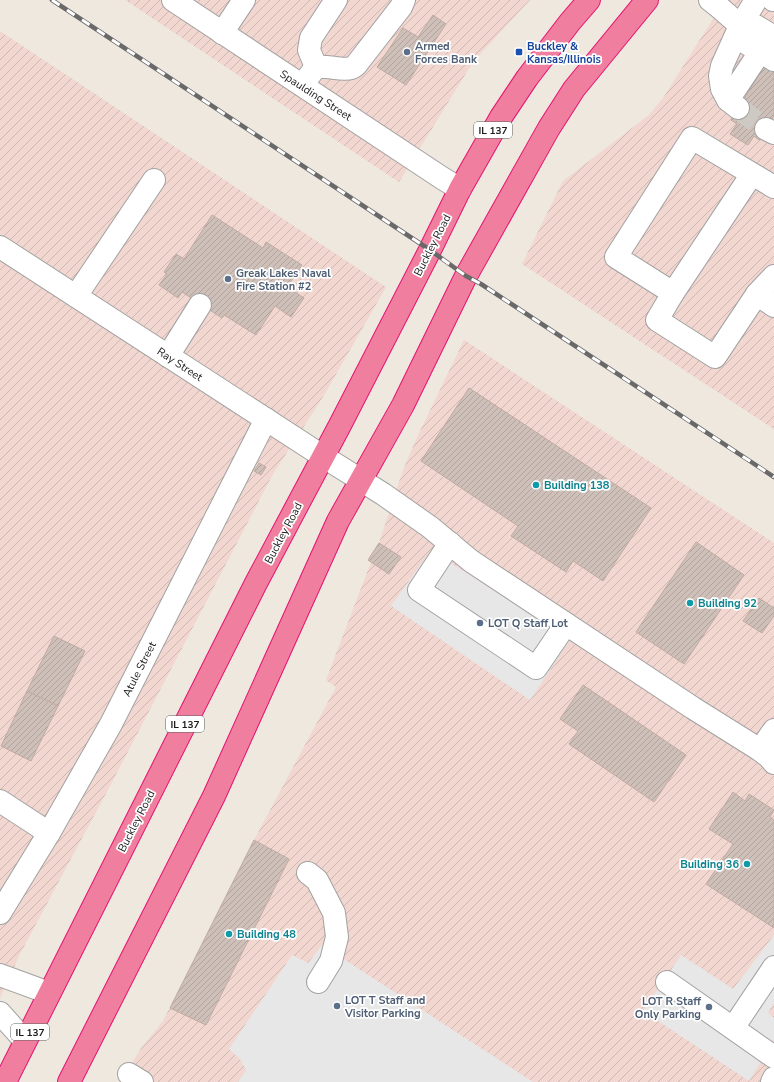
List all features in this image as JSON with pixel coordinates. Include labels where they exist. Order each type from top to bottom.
[{"type":"highway","name":"Buckley Road","points":[[5,1082],[256,583],[324,457],[460,189],[501,116],[527,78],[589,0]]},
{"type":"highway","points":[[69,1082],[214,796],[338,521],[403,405],[466,276],[549,128],[574,89],[647,0]]},
{"type":"street","name":"Spaulding Street","points":[[173,0],[460,189]]},
{"type":"street","points":[[222,33],[244,0]]},
{"type":"street","points":[[316,67],[309,50],[311,38],[336,0]]},
{"type":"street","points":[[302,85],[316,67],[323,66],[344,69],[351,68],[356,65],[401,7],[404,0]]},
{"type":"street","points":[[710,0],[741,27],[746,43],[769,50],[733,104],[722,89],[720,76],[722,66],[741,27],[756,0]]},
{"type":"street","points":[[673,294],[616,257],[692,138],[774,187]]},
{"type":"street","points":[[752,174],[657,320],[715,357],[766,300],[774,276]]},
{"type":"street","points":[[76,296],[154,180]]},
{"type":"street","name":"Ray Street","points":[[0,247],[361,480],[430,527],[471,561],[767,757]]},
{"type":"street","points":[[168,356],[200,305]]},
{"type":"street","name":"Atule Street","points":[[0,913],[49,834],[112,724],[266,419]]},
{"type":"street","points":[[450,543],[419,590],[536,668],[566,624]]},
{"type":"street","points":[[767,757],[774,730]]},
{"type":"street","points":[[0,801],[49,834]]},
{"type":"street","points":[[308,873],[317,880],[334,913],[336,937],[331,961],[318,982]]},
{"type":"street","points":[[733,1028],[774,967]]},
{"type":"street","points":[[0,975],[49,993]]},
{"type":"street","points":[[667,982],[774,1057]]},
{"type":"street","points":[[0,1013],[25,1041]]},
{"type":"street","points":[[772,1082],[774,1078]]},
{"type":"shaded area","points":[[125,0],[530,0],[473,62],[399,182]]},
{"type":"shaded area","points":[[725,0],[774,0],[774,429],[522,264],[563,181],[649,115],[663,98]]},
{"type":"shaded area","points":[[0,31],[386,287],[323,397],[273,474],[110,786],[20,954],[0,998]]},
{"type":"shaded area","points":[[464,340],[774,543],[774,1082],[120,1082],[142,1047],[163,1021],[254,840],[336,687],[326,680],[371,562],[368,560],[379,543],[403,470],[418,435]]},
{"type":"shaded area","name":"LOT Q Staff Lot","points":[[431,550],[570,640],[530,700],[391,606]]},
{"type":"shaded area","name":"LOT R Staff Only Parking","points":[[774,935],[774,1003],[768,1013],[774,1018],[774,1040],[749,1081],[643,1011],[681,955],[733,989]]},
{"type":"shaded area","name":"LOT T Staff and Visitor Parking","points":[[322,945],[533,1082],[238,1082],[246,1070],[240,1059],[229,1049],[292,955],[308,963]]},
{"type":"building","name":"Armed Forces Bank","points":[[433,15],[446,24],[406,85],[377,67],[403,28],[418,37]]},
{"type":"building","points":[[774,50],[774,116],[759,140],[754,136],[748,145],[730,134],[737,124],[731,120]]},
{"type":"building","name":"Greak Lakes Naval Fire Station #2","points":[[212,215],[263,248],[266,242],[302,265],[287,287],[304,298],[291,317],[275,306],[256,335],[224,315],[222,318],[182,292],[178,298],[159,285],[167,274],[164,272],[176,254],[184,259]]},
{"type":"building","name":"Building 138","points":[[469,388],[651,508],[603,581],[573,561],[566,572],[511,536],[518,526],[421,461]]},
{"type":"building","points":[[259,463],[266,467],[261,475],[254,471]]},
{"type":"building","name":"Building 92","points":[[696,542],[744,575],[684,664],[636,632]]},
{"type":"building","points":[[379,543],[401,557],[389,574],[368,560]]},
{"type":"building","points":[[759,598],[774,608],[774,616],[762,633],[743,621]]},
{"type":"building","points":[[54,636],[85,651],[58,706],[27,691]]},
{"type":"building","points":[[583,685],[686,755],[654,802],[569,744],[578,731],[560,719]]},
{"type":"building","points":[[27,691],[58,706],[31,761],[1,746]]},
{"type":"building","name":"Building 36","points":[[733,792],[745,801],[749,794],[774,810],[770,817],[774,820],[774,928],[706,884],[733,844],[709,829]]},
{"type":"building","name":"Building 48","points":[[254,840],[289,859],[206,1025],[170,1008]]},
{"type":"tunnel","points":[[738,108],[766,129]]},
{"type":"railway","points":[[52,0],[430,250],[466,276],[481,284],[774,477]]},
{"type":"place","name":"Armed Forces Bank","points":[[407,52]]},
{"type":"place","name":"Buckley & Kansas/Illinois","points":[[519,52]]},
{"type":"place","name":"Greak Lakes Naval Fire Station #2","points":[[228,279]]},
{"type":"place","name":"Building 138","points":[[536,485]]},
{"type":"place","name":"Building 92","points":[[690,603]]},
{"type":"place","name":"LOT Q Staff Lot","points":[[480,623]]},
{"type":"place","name":"Building 36","points":[[747,864]]},
{"type":"place","name":"Building 48","points":[[229,934]]},
{"type":"place","name":"LOT T Staff and Visitor Parking","points":[[337,1006]]},
{"type":"place","name":"LOT R Staff Only Parking","points":[[709,1007]]}]
